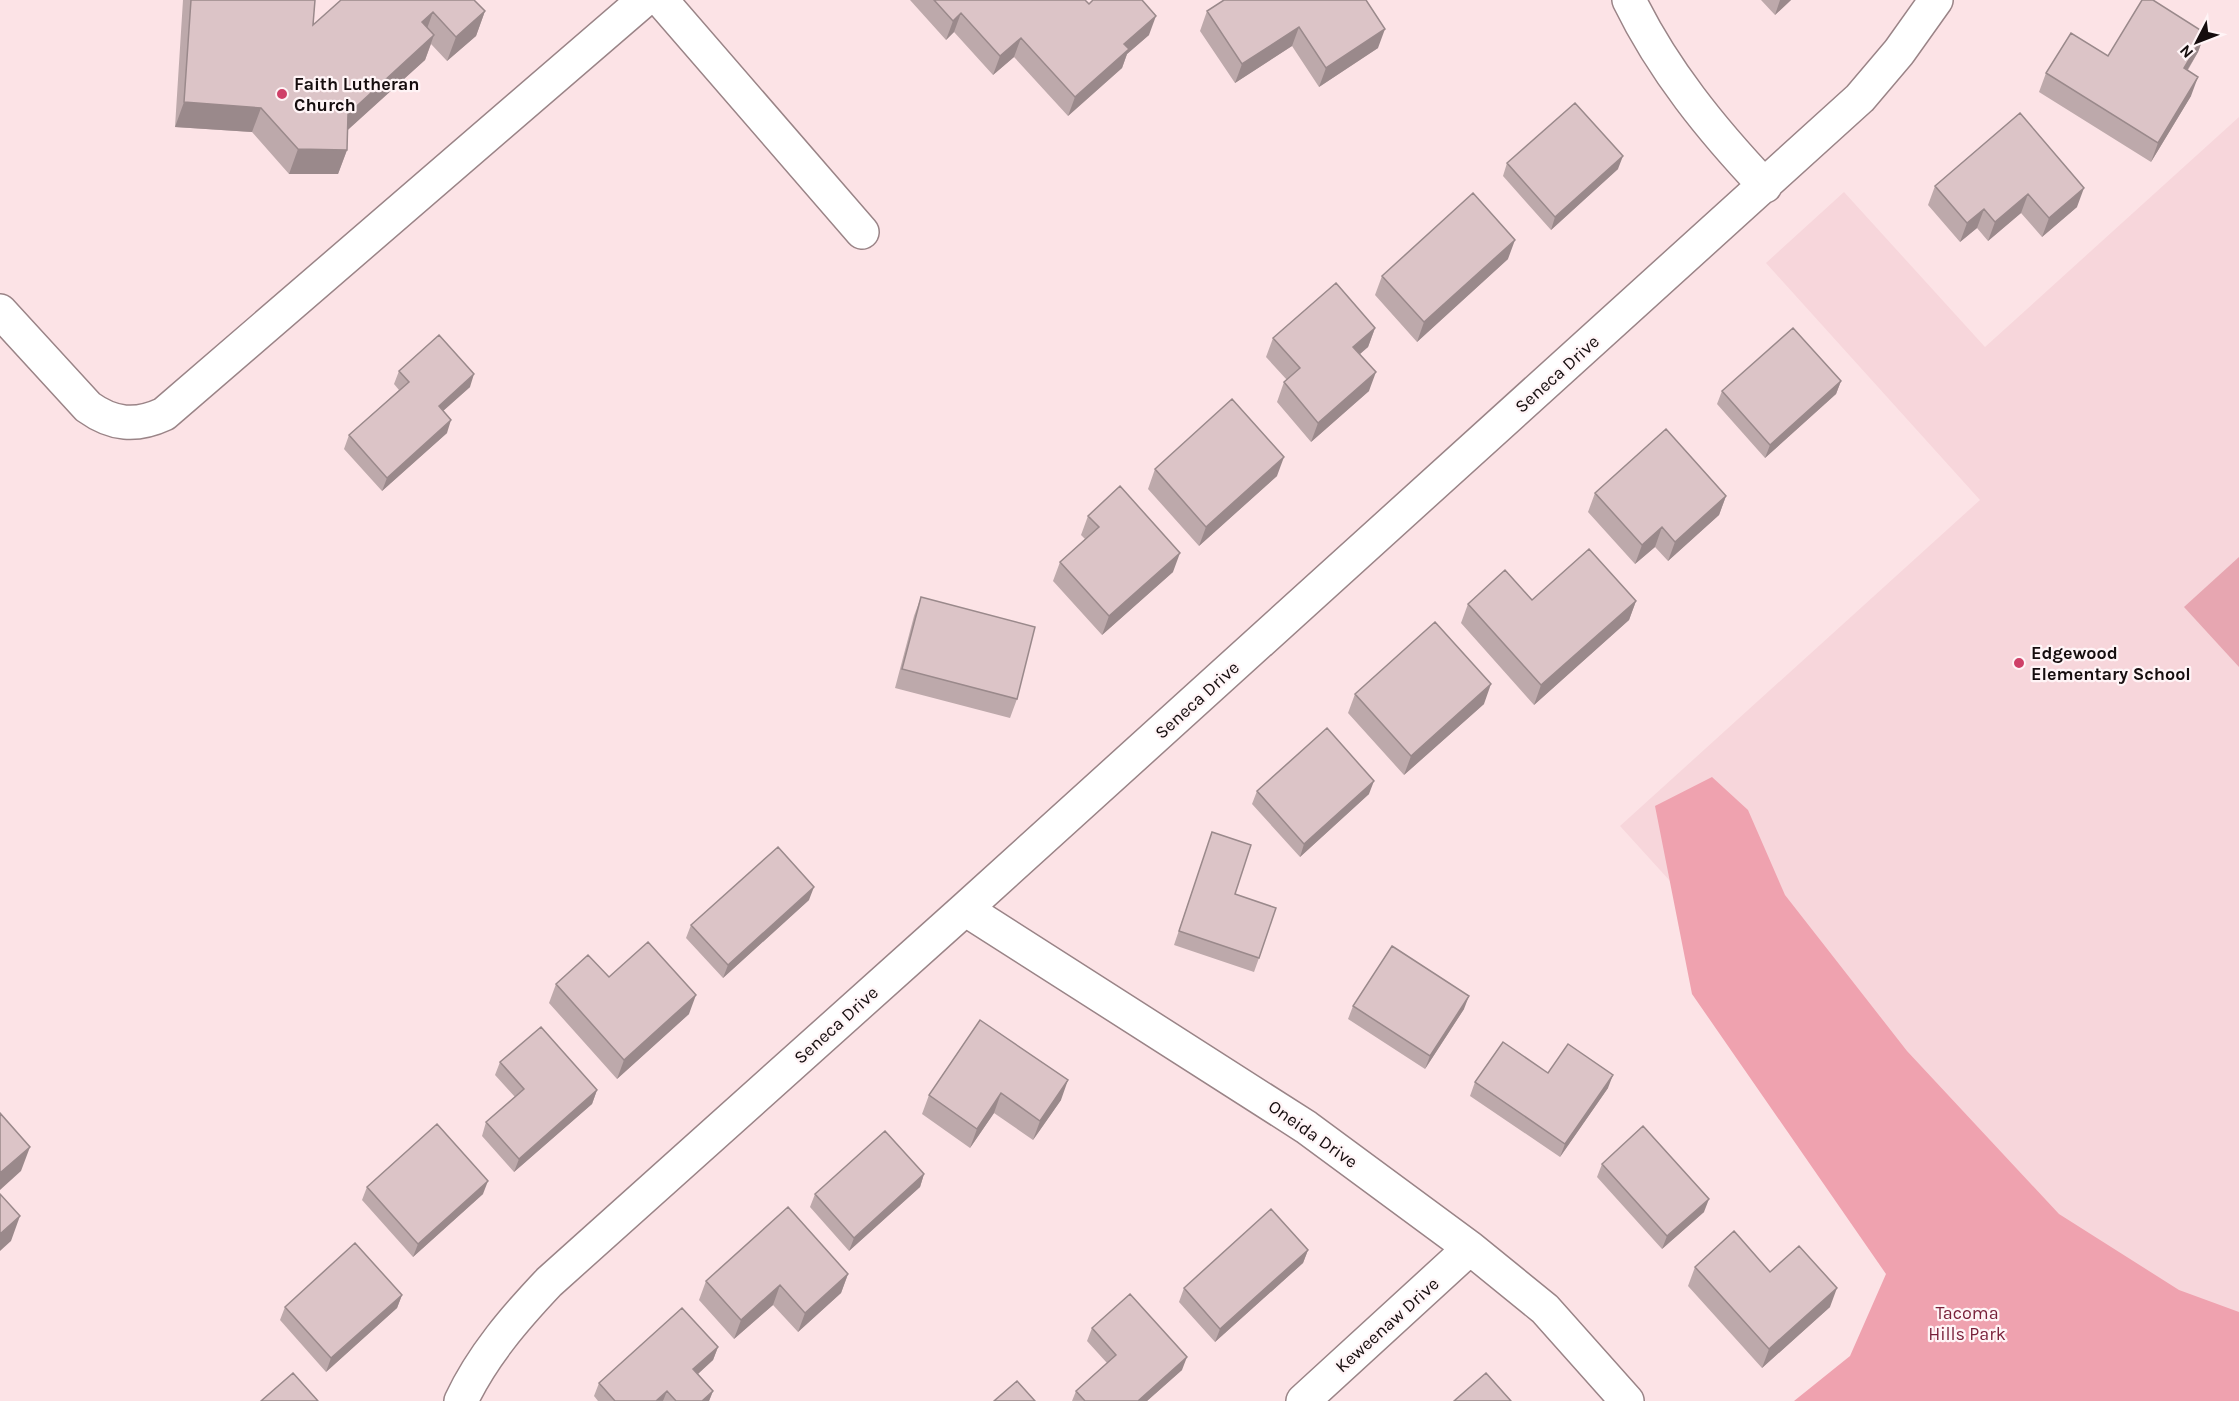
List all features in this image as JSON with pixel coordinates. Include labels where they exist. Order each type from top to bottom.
[{"type":"street","points":[[0,311],[88,406],[101,416],[117,422],[134,424],[149,421],[164,414],[644,0]]},
{"type":"street","points":[[662,0],[862,232]]},
{"type":"street","points":[[1629,0],[1660,56],[1692,102],[1726,145],[1765,186]]},
{"type":"street","name":"Seneca Drive","points":[[461,1401],[490,1352],[549,1282],[1765,186],[1860,98],[1899,52],[1936,0]]},
{"type":"street","name":"Oneida Drive","points":[[965,909],[1306,1127],[1470,1248],[1545,1309],[1627,1401]]},
{"type":"street","name":"Keweenaw Drive","points":[[1303,1401],[1470,1248]]},
{"type":"shaded area","name":"Edgewood Elementary School","points":[[2239,117],[2239,1401],[2143,1401],[1620,826],[1980,500],[1766,263],[1844,192],[1985,347]]},
{"type":"shaded area","points":[[2239,557],[2239,667],[2184,607]]},
{"type":"green space","name":"Tacoma Hills Park","points":[[1712,777],[1748,810],[1785,895],[1907,1051],[2059,1214],[2179,1290],[2239,1312],[2239,1401],[1794,1401],[1850,1356],[1886,1274],[1692,994],[1655,806]]},
{"type":"building","name":"Faith Lutheran Church","points":[[191,0],[315,0],[313,25],[341,0],[474,0],[485,11],[456,37],[433,12],[422,22],[434,35],[348,114],[347,150],[298,149],[261,108],[184,102]]},
{"type":"building","points":[[934,0],[1085,0],[1089,4],[1093,0],[1142,0],[1156,16],[1124,44],[1129,49],[1075,97],[1021,38],[1000,56],[961,13],[953,21]]},
{"type":"building","points":[[1224,0],[1366,0],[1385,29],[1326,68],[1299,27],[1242,64],[1207,11]]},
{"type":"building","points":[[2142,0],[2153,0],[2205,33],[2184,68],[2198,77],[2158,143],[2046,73],[2071,33],[2108,56]]},
{"type":"building","points":[[1575,103],[1623,156],[1555,217],[1507,163]]},
{"type":"building","points":[[2020,113],[2084,188],[2049,218],[2028,194],[1995,222],[1984,209],[1967,223],[1935,186]]},
{"type":"building","points":[[1473,193],[1515,240],[1424,322],[1382,276]]},
{"type":"building","points":[[1336,283],[1375,328],[1353,347],[1376,372],[1318,423],[1284,382],[1300,368],[1273,338]]},
{"type":"building","points":[[1793,328],[1841,381],[1770,445],[1722,391]]},
{"type":"building","points":[[439,335],[474,374],[439,406],[451,420],[387,478],[349,435],[409,382],[399,371]]},
{"type":"building","points":[[1232,399],[1284,457],[1206,527],[1155,469]]},
{"type":"building","points":[[1666,429],[1726,496],[1675,542],[1662,527],[1642,545],[1595,493]]},
{"type":"building","points":[[1120,486],[1180,553],[1109,616],[1060,562],[1099,527],[1088,516]]},
{"type":"building","points":[[1589,549],[1636,601],[1541,685],[1468,604],[1505,570],[1532,600]]},
{"type":"building","points":[[921,597],[1035,627],[1017,699],[902,669]]},
{"type":"building","points":[[1435,622],[1491,684],[1411,756],[1355,694]]},
{"type":"building","points":[[1327,728],[1374,781],[1304,844],[1257,791]]},
{"type":"building","points":[[1212,832],[1251,845],[1235,894],[1276,908],[1259,958],[1179,931]]},
{"type":"building","points":[[778,847],[814,887],[728,965],[691,925]]},
{"type":"building","points":[[648,942],[696,995],[624,1060],[556,984],[588,955],[609,977]]},
{"type":"building","points":[[1392,946],[1469,996],[1430,1056],[1353,1006]]},
{"type":"building","points":[[980,1020],[1068,1080],[1040,1121],[1001,1093],[977,1129],[929,1095]]},
{"type":"building","points":[[541,1027],[597,1090],[519,1159],[486,1122],[524,1089],[500,1062]]},
{"type":"building","points":[[1503,1042],[1548,1073],[1568,1044],[1613,1075],[1565,1144],[1475,1082]]},
{"type":"building","points":[[0,1113],[30,1147],[0,1173]]},
{"type":"building","points":[[437,1124],[488,1181],[418,1244],[367,1187]]},
{"type":"building","points":[[1643,1126],[1709,1199],[1667,1236],[1602,1164]]},
{"type":"building","points":[[885,1131],[924,1174],[854,1238],[815,1194]]},
{"type":"building","points":[[0,1194],[20,1216],[0,1234]]},
{"type":"building","points":[[788,1207],[848,1274],[805,1313],[780,1285],[741,1320],[706,1281]]},
{"type":"building","points":[[1271,1209],[1308,1250],[1220,1329],[1184,1288]]},
{"type":"building","points":[[1734,1231],[1770,1272],[1799,1246],[1837,1288],[1769,1349],[1695,1267]]},
{"type":"building","points":[[355,1243],[402,1295],[331,1358],[285,1307]]},
{"type":"building","points":[[1130,1294],[1187,1357],[1138,1401],[1085,1401],[1076,1391],[1116,1355],[1092,1328]]},
{"type":"building","points":[[682,1308],[718,1347],[693,1369],[713,1391],[702,1401],[676,1401],[667,1391],[656,1401],[615,1401],[599,1383]]},
{"type":"building","points":[[293,1373],[318,1401],[261,1401]]},
{"type":"building","points":[[1486,1373],[1511,1401],[1454,1401]]},
{"type":"building","points":[[1017,1381],[1035,1401],[994,1401]]},
{"type":"place","name":"Faith Lutheran Church","points":[[282,94]]},
{"type":"place","name":"Edgewood Elementary School","points":[[2019,663]]}]
